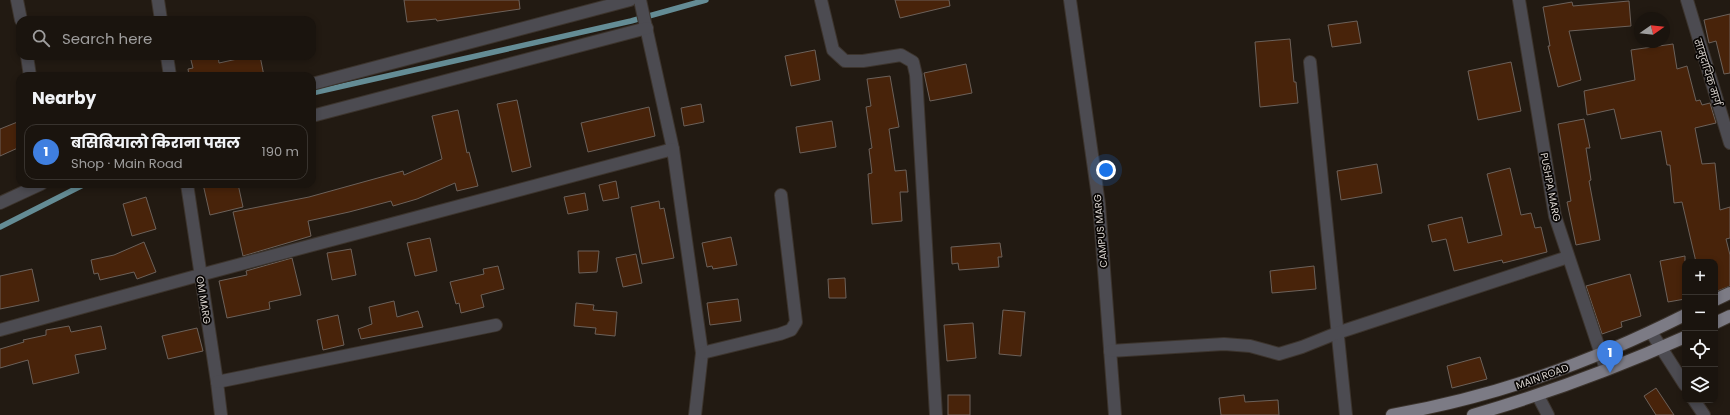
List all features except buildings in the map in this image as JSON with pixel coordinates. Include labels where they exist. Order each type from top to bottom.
[{"type":"main road","points":[[1718,299],[1730,293]]},
{"type":"main road","name":"MAIN ROAD","points":[[1392,415],[1439,406],[1513,386],[1600,355],[1682,316]]},
{"type":"main road","points":[[1718,322],[1730,316]]},
{"type":"main road","name":"MAIN ROAD","points":[[1473,415],[1538,396],[1661,348],[1682,338]]},
{"type":"street","points":[[18,0],[20,16]]},
{"type":"street","points":[[158,0],[160,16]]},
{"type":"street","points":[[821,0],[833,50],[845,61],[863,61],[901,55],[913,62],[916,75],[936,415]]},
{"type":"street","name":"CAMPUS MARG","points":[[1070,0],[1099,204],[1116,415]]},
{"type":"street","name":"PUSHPA MARG","points":[[1519,0],[1555,216],[1600,355],[1606,369]]},
{"type":"street","name":"सामुदायिक मार्ग","points":[[1687,0],[1730,143]]},
{"type":"street","points":[[316,83],[624,1]]},
{"type":"street","points":[[641,3],[674,149],[702,353],[695,415]]},
{"type":"street","points":[[316,115],[646,25]]},
{"type":"street","points":[[28,60],[29,72]]},
{"type":"street","points":[[168,60],[169,72]]},
{"type":"street","points":[[1310,62],[1346,415]]},
{"type":"street","points":[[0,330],[200,275],[674,149]]},
{"type":"street","points":[[0,203],[32,188]]},
{"type":"street","name":"OM MARG","points":[[187,188],[221,415]]},
{"type":"street","points":[[702,353],[780,334],[790,330],[796,322],[782,196]]},
{"type":"street","points":[[1110,351],[1224,344],[1250,346],[1279,354],[1302,347],[1337,333],[1568,257]]},
{"type":"street","points":[[217,382],[496,325]]},
{"type":"street","points":[[1651,332],[1682,380]]},
{"type":"street","points":[[1538,396],[1548,415]]},
{"type":"street","points":[[1696,403],[1704,415]]},
{"type":"waterway","points":[[316,92],[631,21],[706,0]]},
{"type":"waterway","points":[[0,227],[77,188]]},
{"type":"place","name":"बसिबियालो किराना पसल","points":[[1610,373]]}]
